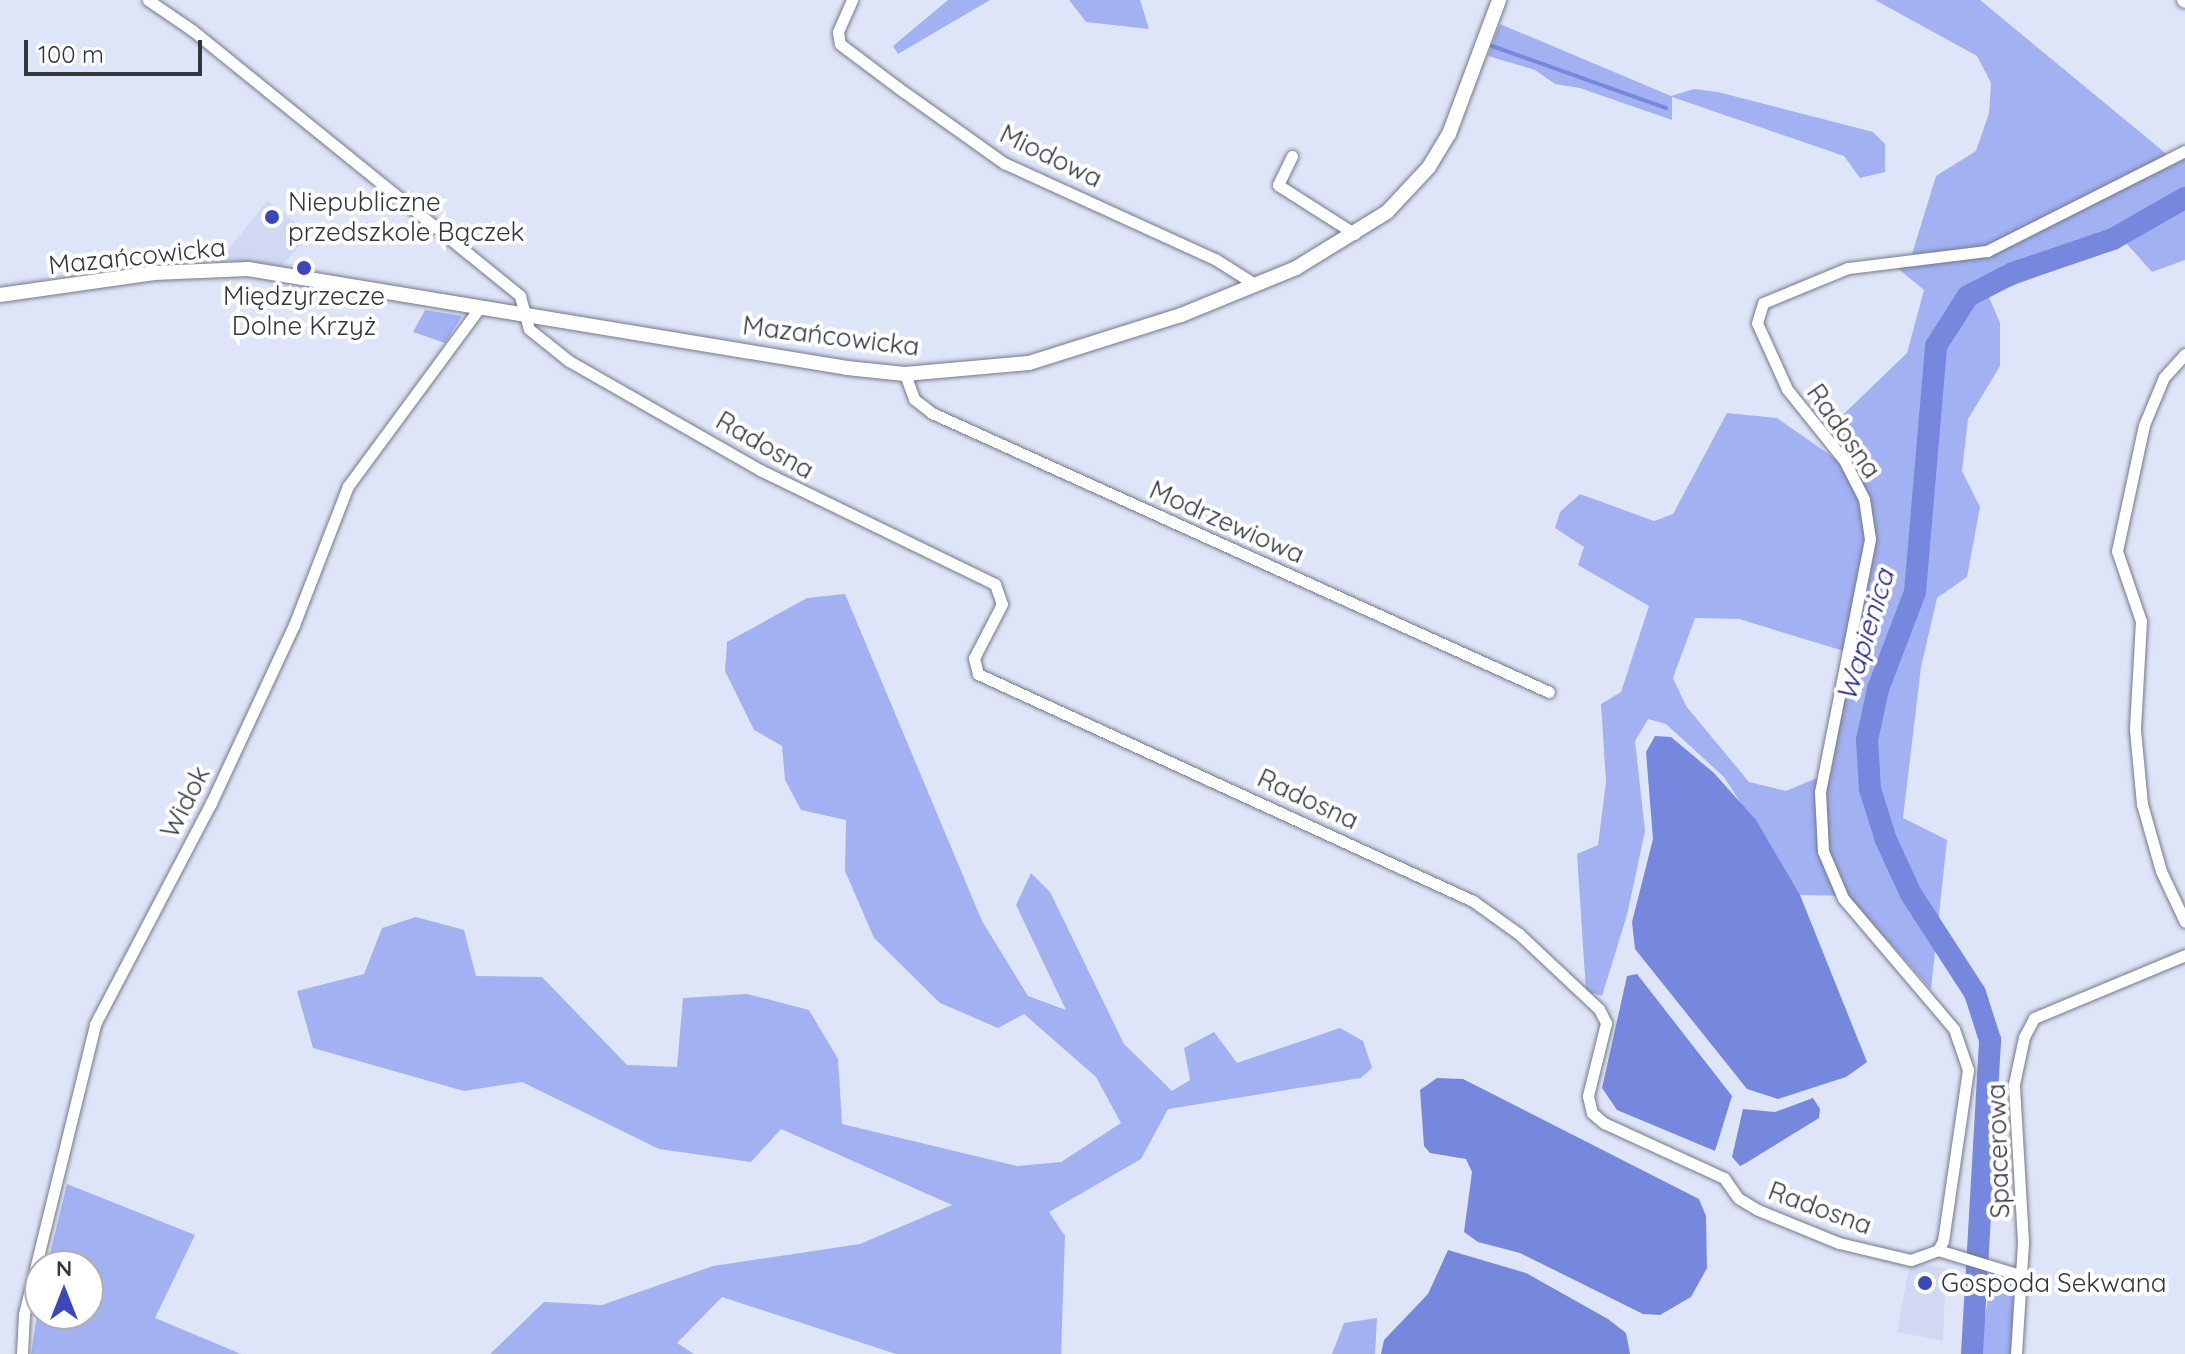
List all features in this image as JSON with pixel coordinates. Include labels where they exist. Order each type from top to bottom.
[{"type":"street","points":[[148,0],[192,30],[520,296],[526,315]]},
{"type":"street","name":"Miodowa","points":[[852,0],[838,32],[840,44],[1004,163],[1215,259],[1256,285]]},
{"type":"street","name":"Mazańcowicka","points":[[0,295],[154,273],[248,269],[905,374],[1016,365],[1082,350],[1256,285],[1355,234],[1387,212],[1429,167],[1463,99],[1499,0]]},
{"type":"street","name":"Radosna","points":[[526,315],[529,329],[569,361],[760,470],[995,584],[1002,604],[974,658],[978,674],[1473,901],[1519,934],[1599,1009],[1606,1023],[1588,1096],[1592,1113],[1604,1123],[1724,1178],[1738,1198],[1758,1210],[1839,1243],[1911,1260],[1938,1250],[1968,1070],[1954,1029],[1843,898],[1823,851],[1820,792],[1870,539],[1864,499],[1844,460],[1787,389],[1757,323],[1763,303],[1848,268],[1987,251],[2185,151]]},
{"type":"street","points":[[1292,156],[1278,185],[1355,234]]},
{"type":"street","name":"Widok","points":[[22,1354],[24,1314],[95,1024],[211,803],[294,625],[348,486],[479,308]]},
{"type":"street","points":[[2185,354],[2164,377],[2144,425],[2117,551],[2141,621],[2135,730],[2142,804],[2161,871],[2185,922]]},
{"type":"street","name":"Modrzewiowa","points":[[905,374],[914,399],[932,413],[1549,692]]},
{"type":"street","name":"Spacerowa","points":[[2016,1354],[2023,1276],[2014,1084],[2024,1037],[2034,1018],[2157,962],[2185,955]]},
{"type":"street","points":[[1938,1250],[2023,1276]]},
{"type":"shaded area","points":[[948,0],[990,0],[898,54],[893,46]]},
{"type":"shaded area","points":[[1069,0],[1140,0],[1149,29],[1086,22]]},
{"type":"shaded area","points":[[1875,0],[1980,0],[2169,156],[1986,248],[1912,254],[1936,176],[1976,151],[1989,113],[1991,83],[1977,56]]},
{"type":"shaded area","points":[[1500,24],[1671,96],[1694,89],[1718,92],[1873,132],[1885,144],[1885,172],[1860,178],[1844,156],[1672,97],[1672,120],[1580,88],[1555,84],[1535,70],[1488,56]]},
{"type":"shaded area","points":[[2185,159],[2185,260],[2152,272],[2126,243],[1988,295],[2000,323],[2000,366],[1968,419],[1962,471],[1980,507],[1967,577],[1937,598],[1921,667],[1903,818],[1947,840],[1931,989],[1848,896],[1800,895],[1724,777],[1666,724],[1648,719],[1635,741],[1645,831],[1627,915],[1602,996],[1586,991],[1577,854],[1598,845],[1606,782],[1601,704],[1621,692],[1649,606],[1578,565],[1584,547],[1555,528],[1560,512],[1580,494],[1654,521],[1673,514],[1727,413],[1777,418],[1840,462],[1860,501],[1866,540],[1847,652],[1739,619],[1695,618],[1673,678],[1686,706],[1749,782],[1786,791],[1831,772],[1873,541],[1868,498],[1826,431],[1907,353],[1924,290],[1895,266],[1987,254]]},
{"type":"shaded area","name":"Niepubliczne przedszkole Bączek","points":[[267,201],[311,234],[281,266],[220,260]]},
{"type":"shaded area","points":[[425,310],[462,316],[445,343],[413,332]]},
{"type":"shaded area","points":[[845,594],[982,921],[1028,996],[1066,1010],[1016,905],[1031,873],[1050,892],[1124,1044],[1172,1091],[1190,1080],[1184,1048],[1214,1032],[1237,1063],[1340,1028],[1363,1041],[1372,1068],[1361,1078],[1168,1109],[1141,1159],[1049,1212],[1065,1236],[1061,1354],[896,1354],[722,1297],[677,1343],[694,1354],[490,1354],[544,1302],[602,1305],[713,1266],[860,1244],[952,1205],[781,1129],[751,1162],[659,1149],[522,1082],[464,1091],[313,1048],[297,991],[364,974],[382,928],[416,917],[464,930],[476,976],[542,977],[627,1065],[677,1067],[683,998],[747,994],[809,1010],[838,1059],[842,1124],[1017,1166],[1061,1162],[1121,1123],[1096,1077],[1024,1014],[998,1028],[940,1003],[874,938],[845,871],[846,820],[801,810],[785,780],[782,746],[754,730],[725,671],[727,642],[807,598]]},
{"type":"shaded area","points":[[1655,736],[1671,737],[1714,773],[1756,820],[1800,895],[1867,1062],[1846,1077],[1778,1099],[1747,1089],[1635,949],[1632,922],[1653,839],[1646,752]]},
{"type":"shaded area","points":[[1637,974],[1732,1096],[1715,1151],[1617,1110],[1602,1088],[1627,976]]},
{"type":"shaded area","points":[[1437,1078],[1463,1079],[1699,1199],[1706,1216],[1707,1268],[1691,1297],[1660,1315],[1643,1314],[1520,1253],[1478,1242],[1464,1232],[1472,1172],[1466,1159],[1430,1153],[1424,1146],[1420,1090]]},
{"type":"shaded area","points":[[1813,1098],[1820,1109],[1819,1118],[1740,1166],[1732,1157],[1743,1109],[1775,1112]]},
{"type":"shaded area","points":[[67,1184],[195,1235],[155,1318],[241,1354],[31,1354],[35,1330],[104,1330],[104,1250],[51,1250]]},
{"type":"shaded area","points":[[1448,1250],[1526,1273],[1608,1319],[1626,1333],[1630,1354],[1381,1354],[1384,1340],[1428,1294]]},
{"type":"shaded area","points":[[1910,1263],[1946,1268],[1943,1341],[1897,1332]]},
{"type":"shaded area","points":[[1992,1274],[2010,1279],[2018,1296],[2013,1354],[1979,1354]]},
{"type":"shaded area","points":[[1377,1318],[1375,1354],[1332,1354],[1344,1323]]},
{"type":"waterway","points":[[1492,46],[1666,108]]},
{"type":"waterway","name":"Wapienica","points":[[1972,1354],[1990,1040],[1975,993],[1911,894],[1886,840],[1870,789],[1867,740],[1878,689],[1915,592],[1936,346],[1968,296],[2013,273],[2113,239],[2185,198]]},
{"type":"place","name":"Niepubliczne przedszkole Bączek","points":[[272,217]]},
{"type":"place","name":"Międzyrzecze Dolne Krzyż","points":[[304,268]]},
{"type":"place","name":"Gospoda Sekwana","points":[[1925,1283]]}]
